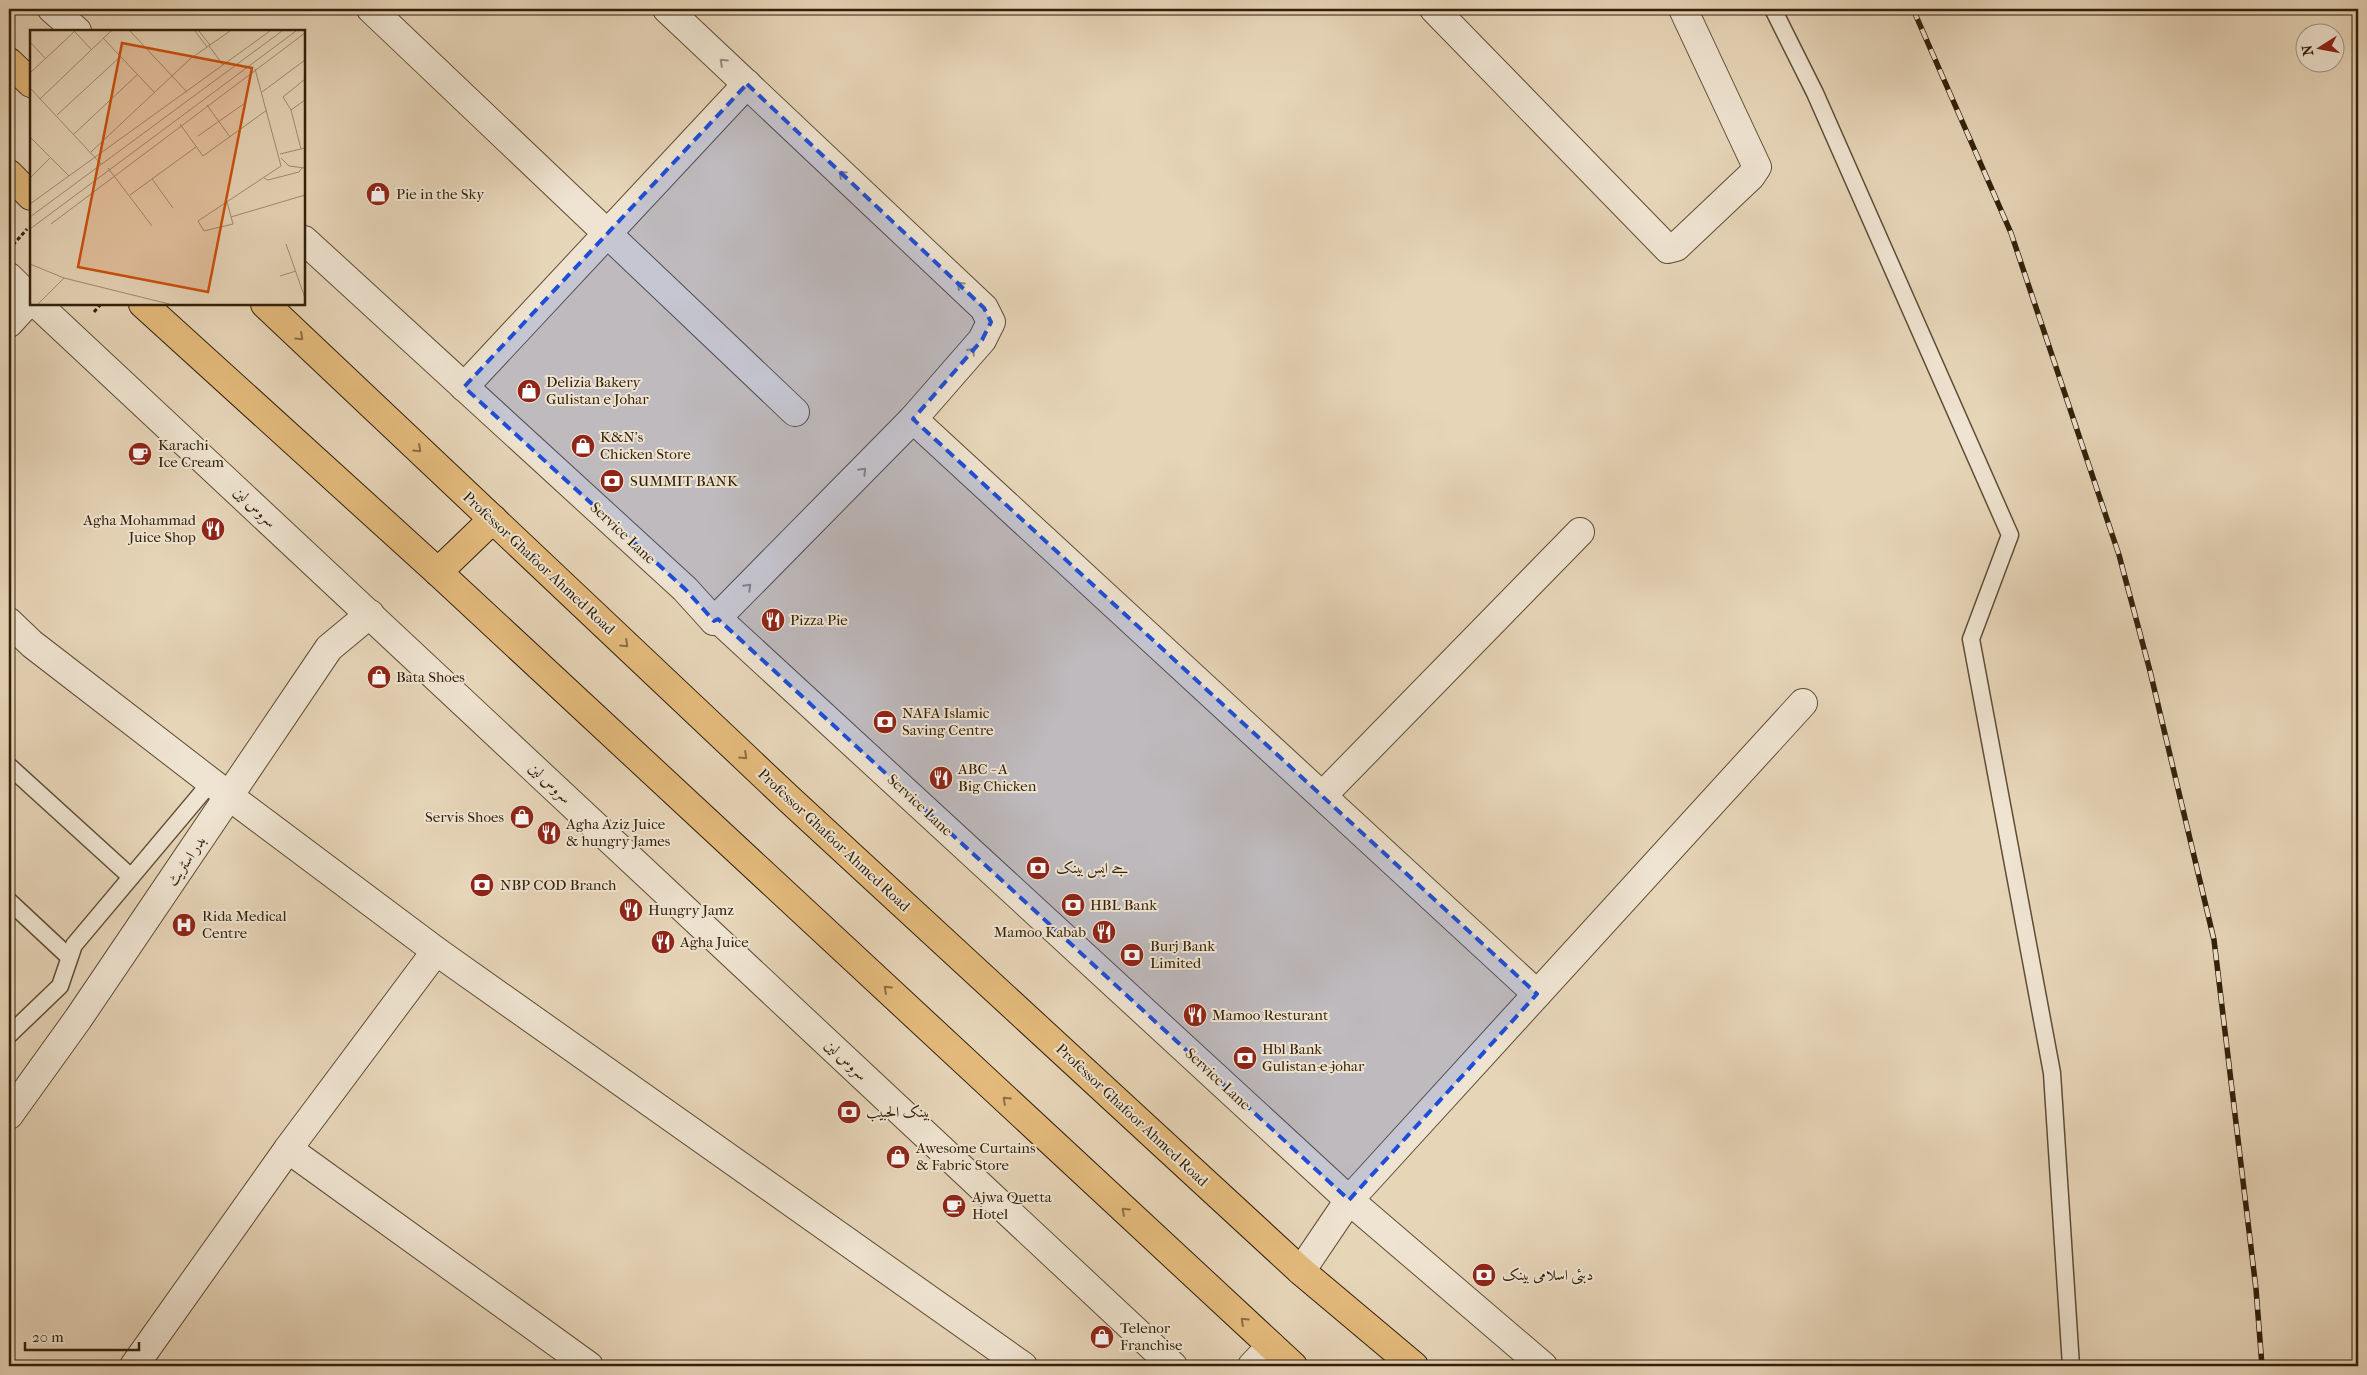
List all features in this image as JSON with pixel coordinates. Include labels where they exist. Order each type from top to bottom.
[{"type":"main road","points":[[9,62],[30,82]]},
{"type":"main road","points":[[9,174],[30,195]]},
{"type":"main road","points":[[144,305],[438,572],[1293,1366]]},
{"type":"main road","name":"Professor Ghafoor Ahmed Road","points":[[266,305],[789,799],[1301,1271],[1414,1366]]},
{"type":"main road","points":[[438,572],[493,519]]},
{"type":"street","points":[[52,9],[76,30]]},
{"type":"street","points":[[371,9],[795,412]]},
{"type":"street","points":[[667,9],[984,308],[991,322],[982,340],[913,419],[714,621]]},
{"type":"street","points":[[1434,9],[1668,249],[1676,247],[1751,176],[1757,167],[1683,9]]},
{"type":"street","points":[[464,387],[606,232],[747,84]]},
{"type":"street","name":"Service Lane","points":[[305,241],[685,589],[714,621],[718,619],[1349,1200],[1543,1366]]},
{"type":"street","points":[[9,277],[30,298]]},
{"type":"street","points":[[9,323],[30,300]]},
{"type":"street","name":"سروس لین","points":[[37,305],[370,614],[1172,1366]]},
{"type":"street","points":[[913,419],[1538,994]]},
{"type":"street","points":[[1323,795],[1580,532]]},
{"type":"street","name":"بدر اسٹریٹ","points":[[9,1115],[78,1020],[220,789],[329,648],[370,614]]},
{"type":"street","points":[[9,622],[32,644],[220,789],[436,951],[1023,1366]]},
{"type":"street","points":[[1301,1271],[1349,1200],[1803,703]]},
{"type":"street","points":[[138,1365],[288,1149],[436,951]]},
{"type":"street","points":[[288,1149],[589,1366]]},
{"type":"street","points":[[1252,1366],[1271,1346]]},
{"type":"lane","points":[[1773,9],[1815,93],[2010,535],[1971,639],[2052,1073],[2071,1366]]},
{"type":"lane","points":[[9,766],[131,877]]},
{"type":"lane","points":[[9,1035],[60,986],[74,945],[131,877],[220,789]]},
{"type":"lane","points":[[9,901],[69,957]]},
{"type":"path","points":[[9,249],[30,225]]},
{"type":"highlighted area","points":[[747,84],[984,308],[991,322],[982,340],[913,419],[1537,994],[1349,1200],[718,619],[714,621],[685,589],[464,387]]},
{"type":"railway","points":[[1913,9],[2011,233],[2119,555],[2150,671],[2214,940],[2256,1289],[2262,1366]]},
{"type":"place","name":"Pie in the Sky","points":[[378,194]]},
{"type":"place","name":"Delizia Bakery Gulistan e Johar","points":[[529,391]]},
{"type":"place","name":"K&N's Chicken Store","points":[[583,446]]},
{"type":"place","name":"Karachi Ice Cream","points":[[140,454]]},
{"type":"place","name":"SUMMIT BANK","points":[[612,481]]},
{"type":"place","name":"Agha Mohammad Juice Shop","points":[[213,529]]},
{"type":"place","name":"Pizza Pie","points":[[773,620]]},
{"type":"place","name":"Bata Shoes","points":[[379,677]]},
{"type":"place","name":"NAFA Islamic Saving Centre","points":[[885,722]]},
{"type":"place","name":"ABC - A Big Chicken","points":[[941,778]]},
{"type":"place","name":"Servis Shoes","points":[[522,817]]},
{"type":"place","name":"Agha Aziz Juice & hungry James","points":[[549,833]]},
{"type":"place","name":"جے ایس بینک","points":[[1038,868]]},
{"type":"place","name":"NBP COD Branch","points":[[482,885]]},
{"type":"place","name":"HBL Bank","points":[[1073,905]]},
{"type":"place","name":"Hungry Jamz","points":[[631,910]]},
{"type":"place","name":"Rida Medical Centre","points":[[184,925]]},
{"type":"place","name":"Mamoo Kabab","points":[[1104,932]]},
{"type":"place","name":"Agha Juice","points":[[663,942]]},
{"type":"place","name":"Burj Bank Limited","points":[[1132,955]]},
{"type":"place","name":"Mamoo Resturant","points":[[1195,1015]]},
{"type":"place","name":"Hbl Bank Gulistan-e-johar","points":[[1245,1058]]},
{"type":"place","name":"بينک الحبيب","points":[[849,1112]]},
{"type":"place","name":"Awesome Curtains & Fabric Store","points":[[898,1157]]},
{"type":"place","name":"Ajwa Quetta Hotel","points":[[954,1206]]},
{"type":"place","name":"دبئی اسلامی بینک","points":[[1484,1275]]},
{"type":"place","name":"Telenor Franchise","points":[[1102,1337]]}]
